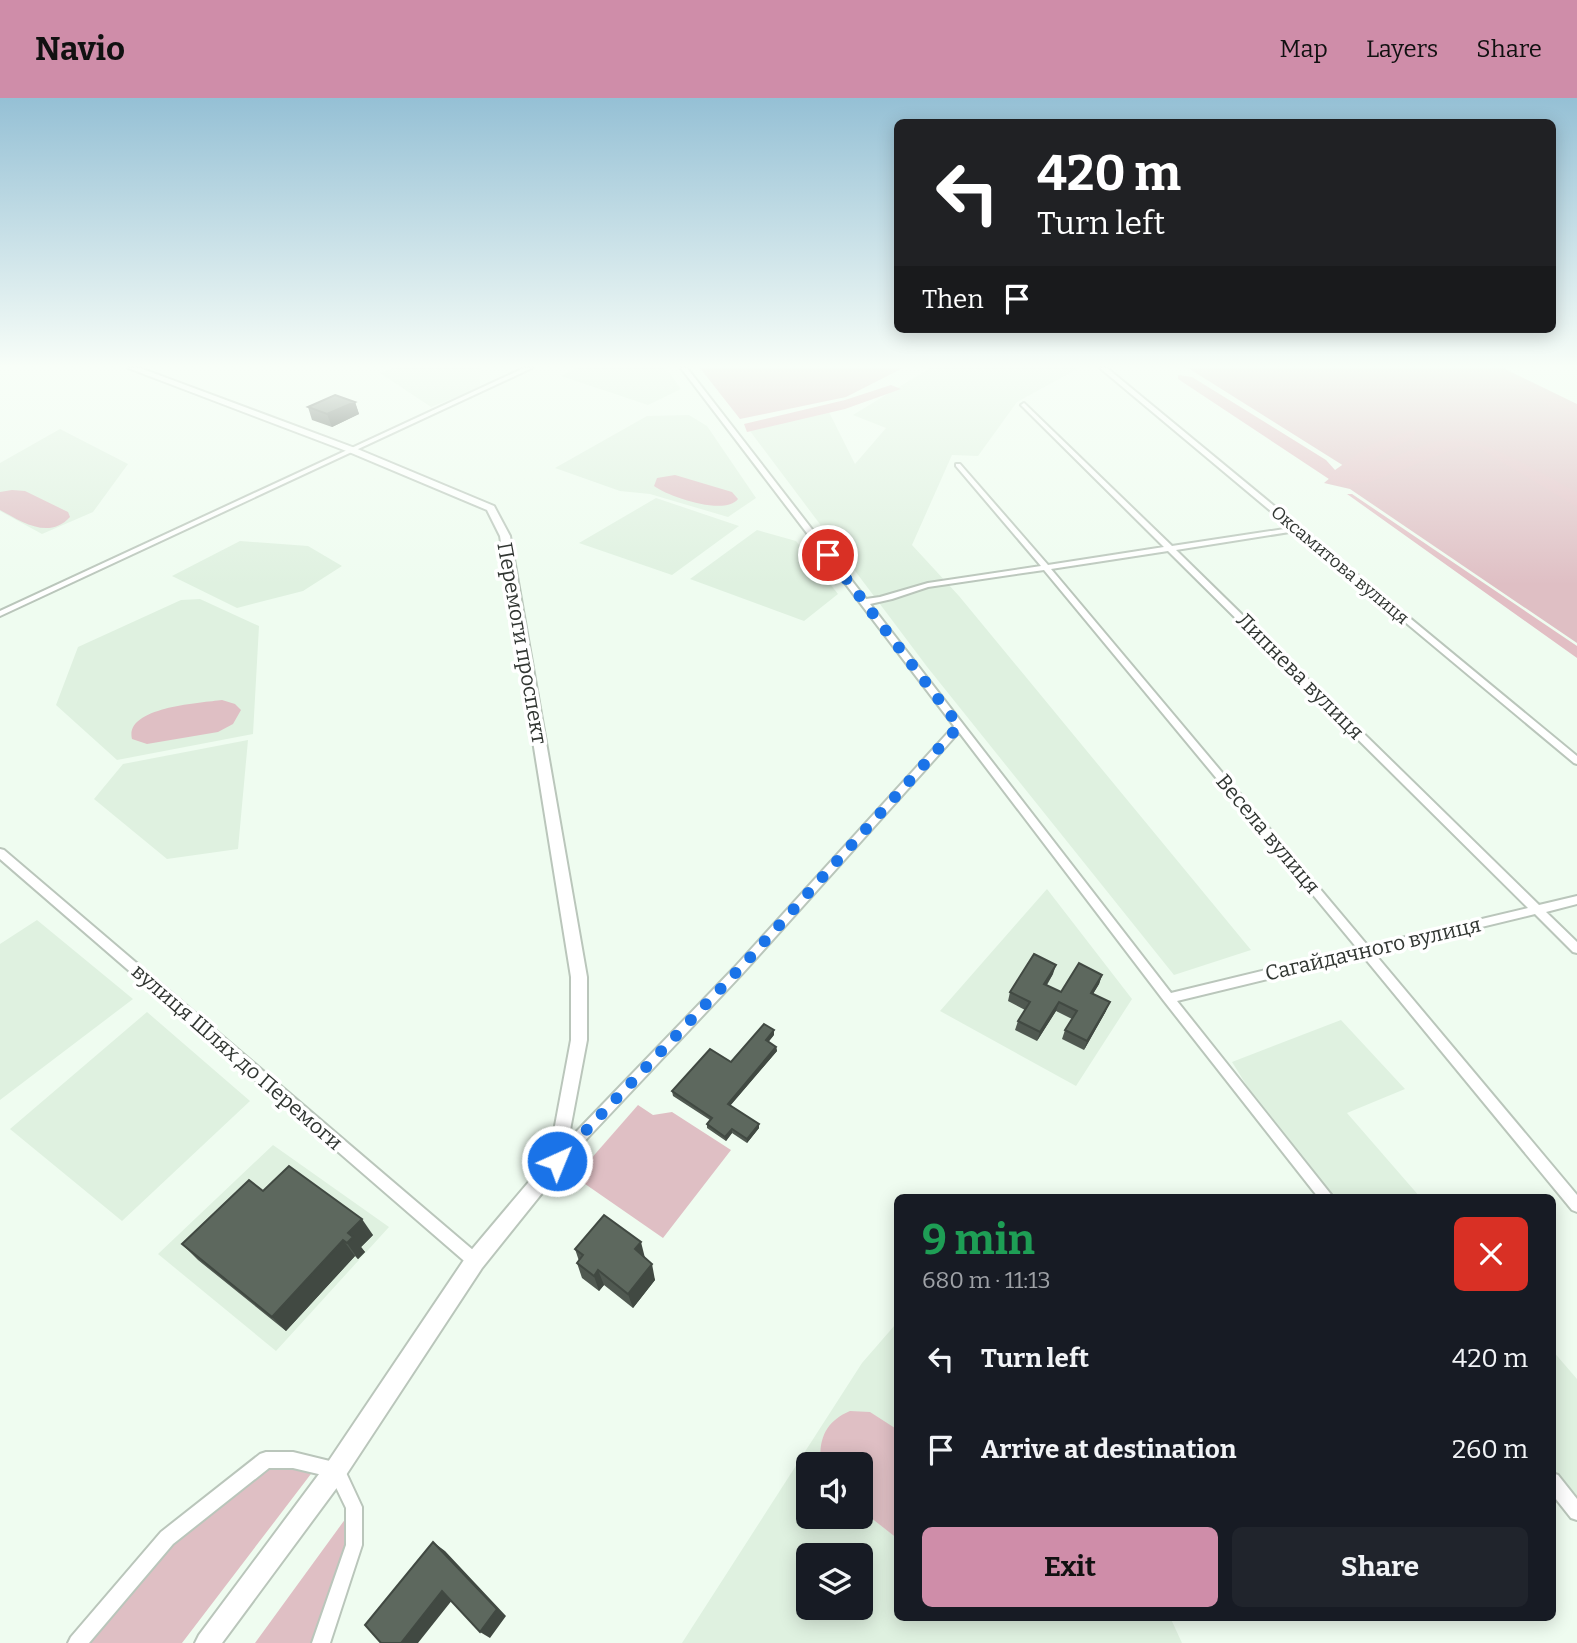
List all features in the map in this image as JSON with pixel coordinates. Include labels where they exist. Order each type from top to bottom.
[{"type":"street","name":"Перемоги проспект","points":[[325,440],[491,508],[505,536],[579,976],[579,1040],[557,1161]]},
{"type":"street","points":[[0,614],[373,440]]},
{"type":"street","points":[[740,440],[1168,998],[1324,1194]]},
{"type":"street","name":"Липнева вулиця","points":[[1060,440],[1577,948]]},
{"type":"street","name":"Оксамитова вулиця","points":[[1190,440],[1577,761]]},
{"type":"street","name":"Весела вулиця","points":[[958,465],[1577,1205]]},
{"type":"street","points":[[865,602],[883,601],[901,591],[928,585],[1297,529]]},
{"type":"street","points":[[207,1643],[336,1470],[475,1261],[557,1161],[745,963],[959,726]]},
{"type":"street","name":"вулиця Шлях до Перемоги","points":[[0,853],[475,1261]]},
{"type":"street","name":"Сагайдачного вулиця","points":[[1168,998],[1577,900]]},
{"type":"street","points":[[77,1643],[167,1538],[266,1460],[293,1460],[336,1470]]},
{"type":"street","points":[[321,1643],[354,1545],[354,1507],[336,1470]]},
{"type":"street","points":[[1556,1486],[1577,1512]]},
{"type":"shaded area","points":[[40,440],[82,440],[128,464],[93,512],[42,534],[0,511],[0,463]]},
{"type":"shaded area","points":[[604,440],[717,440],[756,498],[728,517],[650,494],[620,491],[555,468]]},
{"type":"shaded area","points":[[757,440],[843,440],[855,464],[876,440],[989,440],[978,456],[952,455],[912,545],[959,596],[1251,950],[1174,975],[928,668]]},
{"type":"shaded area","points":[[1270,440],[1294,440],[1326,460],[1335,470],[1372,444],[1383,440],[1409,440],[1373,459],[1381,462],[1435,442],[1465,440],[1496,450],[1571,489],[1577,493],[1577,507],[1482,450],[1469,446],[1459,447],[1371,482],[1338,485]]},
{"type":"shaded area","points":[[1303,440],[1577,440],[1577,643],[1350,489],[1324,483],[1344,466]]},
{"type":"shaded area","points":[[675,475],[732,492],[738,499],[722,506],[697,503],[654,486],[657,478]]},
{"type":"shaded area","points":[[25,491],[68,512],[70,517],[62,524],[44,528],[17,519],[0,510],[0,492]]},
{"type":"shaded area","points":[[1347,494],[1352,494],[1577,646],[1577,658]]},
{"type":"shaded area","points":[[656,498],[739,526],[672,575],[579,543]]},
{"type":"shaded area","points":[[757,530],[796,541],[838,594],[804,621],[690,579]]},
{"type":"shaded area","points":[[240,541],[308,546],[342,566],[303,591],[237,608],[172,576]]},
{"type":"shaded area","points":[[200,599],[259,626],[253,734],[117,760],[56,705],[78,647],[181,600]]},
{"type":"shaded area","points":[[222,700],[235,704],[241,710],[233,724],[218,732],[147,744],[132,739],[133,728],[151,713],[182,705]]},
{"type":"shaded area","points":[[248,740],[238,849],[167,859],[94,799],[123,764]]},
{"type":"shaded area","points":[[1047,889],[1132,999],[1076,1086],[940,1011]]},
{"type":"shaded area","points":[[37,920],[133,999],[0,1100],[0,944]]},
{"type":"shaded area","points":[[147,1012],[250,1101],[122,1221],[10,1129]]},
{"type":"shaded area","points":[[1341,1020],[1405,1089],[1347,1113],[1417,1194],[1326,1194],[1280,1139],[1232,1062]]},
{"type":"shaded area","points":[[638,1105],[653,1115],[672,1112],[731,1150],[663,1238],[575,1177]]},
{"type":"shaded area","points":[[273,1145],[389,1227],[276,1351],[158,1254]]},
{"type":"shaded area","points":[[894,1326],[894,1621],[1172,1621],[1182,1643],[682,1643],[796,1466],[796,1529],[873,1529],[873,1452],[805,1452],[862,1363]]},
{"type":"shaded area","points":[[1556,1355],[1577,1379],[1577,1502],[1556,1476]]},
{"type":"shaded area","points":[[850,1411],[870,1412],[894,1427],[894,1536],[873,1519],[873,1452],[820,1452],[825,1432],[835,1420]]},
{"type":"shaded area","points":[[266,1460],[317,1466],[182,1643],[77,1643],[167,1538]]},
{"type":"shaded area","points":[[354,1507],[354,1545],[321,1643],[255,1643]]},
{"type":"building","points":[[1034,954],[1056,965],[1044,984],[1061,992],[1079,963],[1102,975],[1091,993],[1110,1002],[1087,1041],[1065,1030],[1077,1011],[1059,1002],[1040,1032],[1018,1021],[1030,1002],[1010,992]]},
{"type":"building","points":[[764,1024],[774,1030],[766,1040],[776,1047],[728,1104],[759,1124],[747,1139],[732,1129],[725,1137],[707,1124],[712,1118],[672,1091],[710,1049],[731,1062]]},
{"type":"building","points":[[289,1166],[362,1219],[348,1233],[353,1237],[347,1243],[343,1240],[272,1317],[182,1244],[249,1180],[263,1191]]},
{"type":"building","points":[[604,1215],[641,1242],[635,1249],[652,1264],[628,1294],[598,1270],[594,1276],[577,1263],[583,1255],[575,1249]]},
{"type":"building","points":[[433,1542],[497,1609],[480,1632],[442,1591],[401,1643],[381,1643],[365,1625]]},
{"type":"route","points":[[557,1161],[745,963],[959,726],[828,555]]}]
